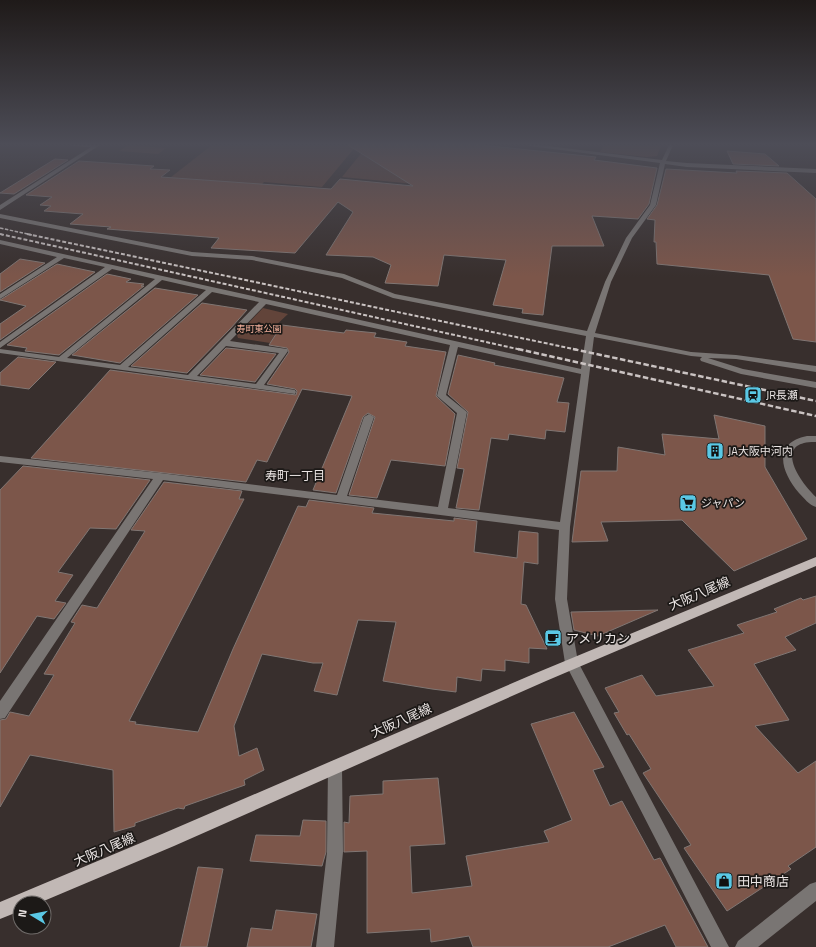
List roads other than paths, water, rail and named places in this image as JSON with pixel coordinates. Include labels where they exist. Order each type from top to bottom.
[{"type":"main road","name":"大阪八尾線","points":[[0,911],[572,664],[816,561]]},
{"type":"street","points":[[0,208],[29,189]]},
{"type":"street","points":[[657,189],[653,205],[629,238],[608,282],[590,335],[565,527],[561,599],[572,664],[720,947]]},
{"type":"street","points":[[0,216],[192,254],[252,258],[336,275],[393,296],[691,354],[736,357],[816,369]]},
{"type":"street","points":[[0,242],[586,373]]},
{"type":"street","points":[[0,297],[62,256]]},
{"type":"street","points":[[0,346],[110,267]]},
{"type":"street","points":[[61,359],[160,278]]},
{"type":"street","points":[[123,367],[211,289]]},
{"type":"street","points":[[191,377],[264,301]]},
{"type":"street","points":[[224,343],[284,350],[259,386]]},
{"type":"street","points":[[442,511],[462,412],[441,396],[455,343]]},
{"type":"street","points":[[0,351],[259,386],[292,392]]},
{"type":"street","points":[[691,354],[741,371],[816,385]]},
{"type":"street","points":[[341,499],[369,417]]},
{"type":"street","points":[[816,439],[806,438],[795,441],[789,448],[787,462],[793,477],[816,503]]},
{"type":"street","points":[[0,459],[160,476],[565,527]]},
{"type":"street","points":[[0,713],[160,476]]},
{"type":"street","points":[[325,947],[335,852],[334,767]]},
{"type":"street","points":[[744,947],[816,890]]},
{"type":"railway","points":[[0,228],[32,235]]},
{"type":"railway","points":[[3,235],[0,234],[522,350]]},
{"type":"railway","points":[[27,234],[578,350]]},
{"type":"railway","points":[[518,349],[816,416]]},
{"type":"railway","points":[[573,349],[816,401]]},
{"type":"place","name":"JR長瀬","points":[[753,395]]},
{"type":"place","name":"JA大阪中河内","points":[[715,451]]},
{"type":"place","name":"ジャパン","points":[[688,503]]},
{"type":"place","name":"アメリカン","points":[[553,638]]},
{"type":"place","name":"田中商店","points":[[724,881]]},
{"type":"district","name":"寿町一丁目","points":[[295,476]]},
{"type":"park label","name":"寿町東公園","points":[[259,329]]}]
